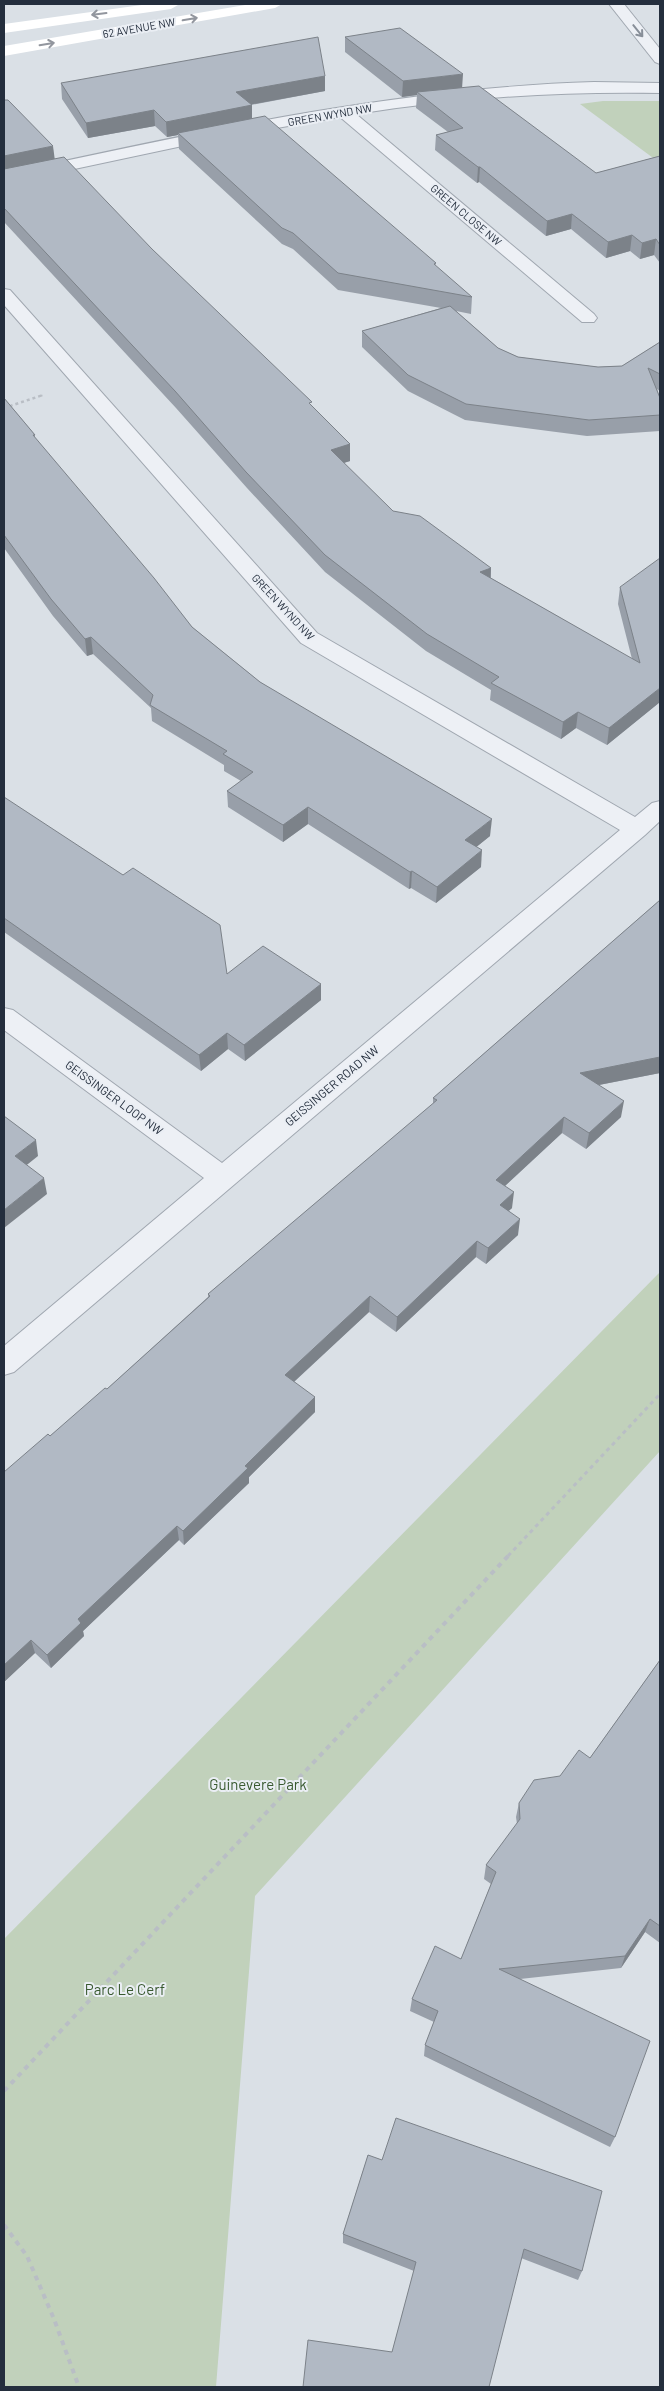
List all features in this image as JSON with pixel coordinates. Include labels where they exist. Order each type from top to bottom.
[{"type":"main road","name":"62 AVENUE NW","points":[[4,29],[81,16],[182,4]]},
{"type":"main road","name":"62 AVENUE NW","points":[[4,51],[275,4]]},
{"type":"street","points":[[616,4],[660,59]]},
{"type":"street","name":"GREEN WYND NW","points":[[4,179],[154,147],[343,111],[464,95],[585,87],[660,88]]},
{"type":"street","name":"GREEN CLOSE NW","points":[[343,111],[588,318]]},
{"type":"street","name":"GREEN WYND NW","points":[[4,294],[309,638],[637,829]]},
{"type":"street","name":"GEISSINGER ROAD NW","points":[[4,1363],[660,809]]},
{"type":"street","name":"GEISSINGER LOOP NW","points":[[4,1017],[224,1178]]},
{"type":"path","points":[[4,2091],[660,1394]]},
{"type":"path","points":[[4,2225],[28,2256],[80,2387]]},
{"type":"green space","points":[[603,101],[660,101],[660,163],[580,104]]},
{"type":"green space","points":[[660,1272],[660,1451],[255,1896],[216,2387],[4,2387],[4,1939]]},
{"type":"building","points":[[400,28],[463,74],[403,81],[345,37]]},
{"type":"building","points":[[318,37],[325,76],[236,92],[252,105],[166,122],[154,110],[86,123],[61,83]]},
{"type":"building","points":[[479,86],[596,173],[660,156],[660,245],[656,239],[642,243],[632,235],[608,242],[572,214],[547,221],[480,167],[436,135],[463,128],[417,92]]},
{"type":"building","points":[[4,100],[8,100],[53,146],[4,156]]},
{"type":"building","points":[[265,116],[436,263],[434,264],[472,297],[338,273],[293,233],[282,228],[178,133]]},
{"type":"building","points":[[64,157],[152,249],[312,402],[309,403],[350,444],[331,450],[393,511],[420,516],[491,568],[480,572],[640,663],[620,587],[660,558],[660,688],[609,728],[578,712],[563,722],[491,683],[499,677],[427,634],[325,555],[246,472],[175,391],[4,208],[4,169]]},
{"type":"building","points":[[450,306],[498,348],[518,357],[598,367],[622,366],[660,342],[660,374],[648,368],[660,398],[660,415],[589,420],[466,404],[408,375],[362,331]]},
{"type":"building","points":[[4,398],[154,578],[192,627],[260,682],[492,819],[465,840],[482,850],[437,887],[308,807],[283,825],[227,791],[253,772],[223,754],[227,751],[150,705],[153,695],[91,637],[85,639],[51,599],[4,535]]},
{"type":"building","points":[[4,797],[123,875],[133,868],[220,925],[227,974],[263,946],[321,984],[244,1045],[227,1033],[199,1055],[4,918]]},
{"type":"building","points":[[660,900],[660,1057],[580,1073],[624,1101],[589,1133],[564,1117],[496,1180],[514,1192],[500,1205],[520,1219],[488,1248],[477,1241],[397,1317],[370,1296],[285,1375],[315,1397],[245,1466],[248,1468],[183,1531],[177,1526],[78,1619],[81,1623],[47,1655],[31,1640],[4,1665],[4,1472],[48,1434],[50,1436],[105,1388],[107,1389],[210,1296],[208,1294],[437,1100],[433,1098]]},
{"type":"building","points":[[4,1116],[36,1140],[15,1156],[44,1178],[4,1210]]},
{"type":"building","points":[[660,1660],[660,1926],[650,1919],[625,1956],[499,1969],[650,2041],[615,2137],[425,2045],[438,2011],[412,1999],[435,1946],[461,1959],[496,1872],[486,1865],[520,1819],[519,1803],[534,1780],[560,1776],[579,1750],[590,1758]]},
{"type":"building","points":[[396,2118],[602,2191],[582,2271],[524,2249],[489,2387],[303,2387],[308,2340],[392,2352],[416,2262],[343,2234],[368,2155],[382,2160]]},
{"type":"park label","name":"Guinevere Park","points":[[258,1785]]},
{"type":"park label","name":"Parc Le Cerf","points":[[125,1990]]}]
